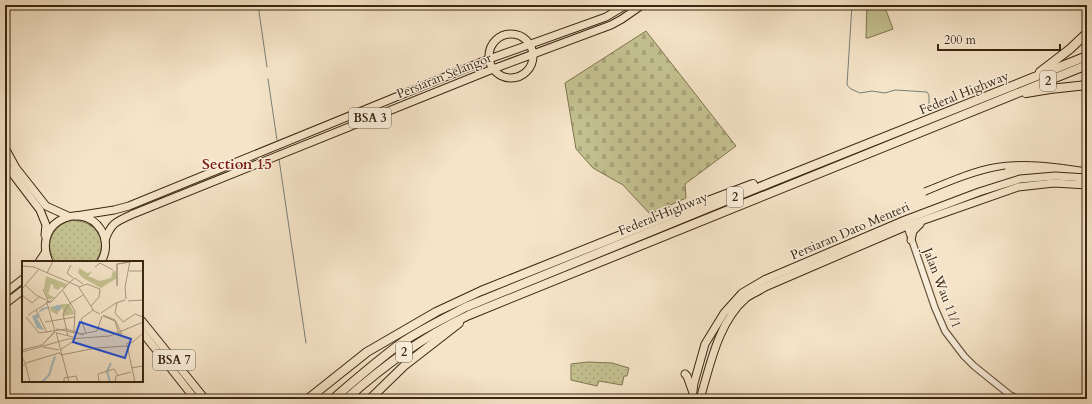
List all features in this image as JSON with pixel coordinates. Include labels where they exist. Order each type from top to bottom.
[{"type":"highway","points":[[1030,79],[1070,49],[1087,33]]},
{"type":"highway","name":"Federal Highway","points":[[333,399],[386,354],[404,342],[441,320],[496,294],[1087,56]]},
{"type":"highway","name":"Federal Highway","points":[[346,399],[409,348],[446,326],[469,315],[1087,65]]},
{"type":"highway","points":[[1008,97],[1050,89],[1087,85]]},
{"type":"highway","points":[[308,399],[367,352],[423,319],[469,296],[706,201],[763,181],[772,182]]},
{"type":"highway","points":[[441,320],[450,309],[469,296]]},
{"type":"highway","points":[[370,399],[404,365],[469,315]]},
{"type":"main road","name":"Persiaran Selangor","points":[[76,216],[109,212],[129,206],[489,59],[606,18],[626,5]]},
{"type":"main road","name":"Persiaran Selangor","points":[[105,240],[109,229],[115,222],[132,214],[493,69],[611,25],[642,5]]},
{"type":"main road","points":[[504,35],[518,35],[525,38],[530,44],[533,54],[533,61],[526,73],[520,77],[505,78],[493,69],[489,59],[489,51],[497,39],[504,35]]},
{"type":"main road","points":[[5,148],[16,168],[46,206],[68,216],[84,217],[92,220],[98,226],[102,232],[106,245],[103,260]]},
{"type":"main road","points":[[5,164],[40,210],[46,225],[45,253],[49,261]]},
{"type":"main road","name":"Persiaran Dato Menteri","points":[[692,396],[692,374],[705,344],[724,313],[742,293],[764,280],[911,218],[979,192],[1020,179],[1055,176],[1087,178]]},
{"type":"main road","name":"Persiaran Dato Menteri","points":[[700,399],[713,352],[729,318],[746,299],[765,287],[907,226],[1018,187],[1054,183],[1087,185]]},
{"type":"main road","points":[[45,241],[50,228],[68,216]]},
{"type":"main road","points":[[900,223],[904,223],[907,226],[907,222],[911,218]]},
{"type":"main road","points":[[911,240],[914,227],[930,218]]},
{"type":"main road","points":[[885,236],[903,232],[911,240]]},
{"type":"main road","points":[[40,261],[45,253]]},
{"type":"main road","points":[[5,293],[22,280]]},
{"type":"main road","points":[[5,304],[22,291]]},
{"type":"main road","name":"BSA 7","points":[[143,322],[205,399]]},
{"type":"main road","name":"BSA 7","points":[[143,333],[195,399]]},
{"type":"main road","points":[[692,396],[690,383],[687,376],[701,372],[713,352]]},
{"type":"main road","points":[[692,374],[699,379],[700,399]]},
{"type":"street","name":"Jalan Wau 11/1","points":[[907,226],[935,308],[945,331],[964,356],[974,366],[1010,395],[1018,399]]},
{"type":"green space","points":[[867,5],[884,5],[893,29],[866,38]]},
{"type":"green space","points":[[646,31],[736,146],[685,184],[686,198],[650,214],[623,185],[593,168],[576,149],[565,83]]},
{"type":"green space","points":[[71,220],[80,221],[93,228],[98,233],[101,239],[101,247],[100,254],[96,261],[55,261],[52,256],[50,243],[55,231]]},
{"type":"green space","points":[[588,362],[612,363],[629,368],[627,376],[624,376],[622,385],[599,381],[597,386],[571,380],[571,364]]},
{"type":"waterway","points":[[258,5],[267,67]]},
{"type":"waterway","points":[[852,5],[847,85],[851,89],[860,93],[872,91],[885,93],[895,90],[927,92],[929,95],[929,104]]},
{"type":"waterway","points":[[268,79],[277,140]]},
{"type":"waterway","points":[[279,159],[306,343]]},
{"type":"tram line","points":[[924,188],[956,175],[988,165],[1000,163],[1038,162],[1087,168]]},
{"type":"tram line","points":[[926,195],[975,176],[1005,169]]},
{"type":"district","name":"Section 15","points":[[237,164]]}]
